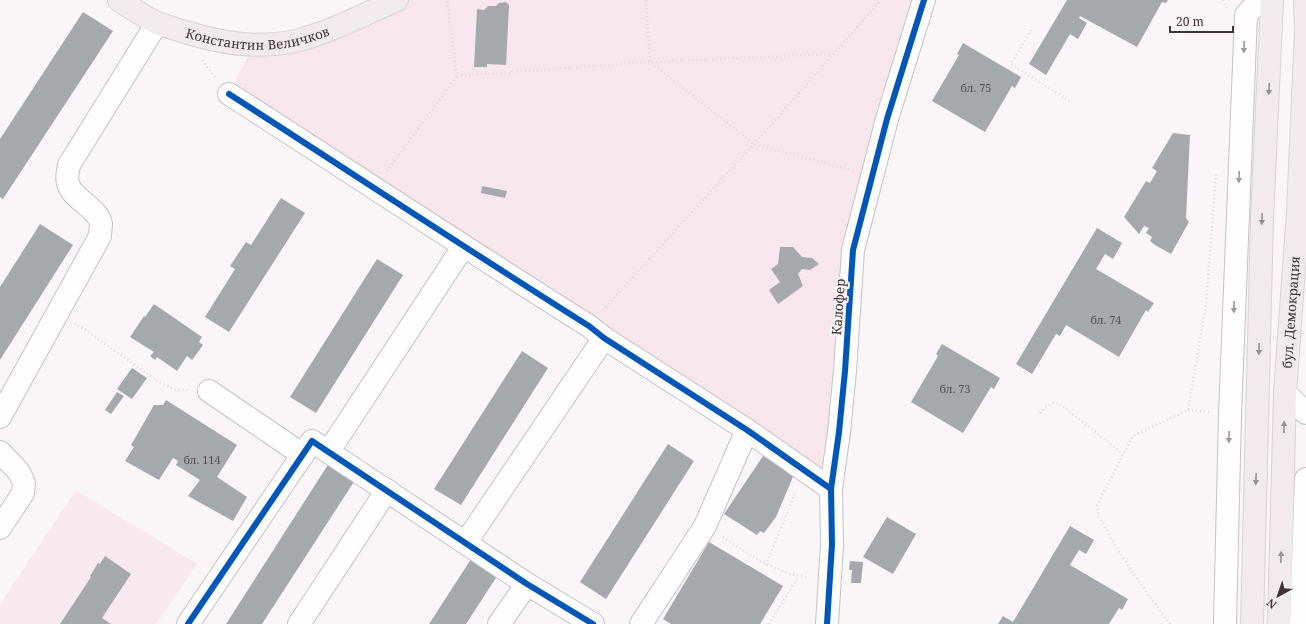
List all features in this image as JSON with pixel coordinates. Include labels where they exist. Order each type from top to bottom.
[{"type":"main road","name":"Константин Величков","points":[[119,0],[157,23],[198,36],[254,45],[277,44],[299,40],[332,29],[397,0]]},
{"type":"main road","points":[[1252,624],[1262,219],[1272,0]]},
{"type":"main road","name":"бул. Демокрация","points":[[1279,624],[1285,393],[1302,214],[1304,49],[1306,30],[1303,2]]},
{"type":"street","name":"Калофер","points":[[827,624],[832,544],[831,489],[839,432],[845,371],[853,250],[871,175],[924,0]]},
{"type":"street","points":[[1225,624],[1230,414],[1246,15],[1260,0]]},
{"type":"street","points":[[0,418],[100,236],[101,223],[95,213],[75,195],[68,185],[67,176],[69,164],[157,23]]},
{"type":"street","points":[[229,94],[747,430],[831,489]]},
{"type":"street","points":[[329,451],[463,247]]},
{"type":"street","points":[[466,542],[596,332]]},
{"type":"street","points":[[209,391],[303,455]]},
{"type":"street","points":[[1285,393],[1306,413]]},
{"type":"street","points":[[641,624],[705,526],[747,430]]},
{"type":"street","points":[[188,624],[312,441],[527,584],[592,624]]},
{"type":"street","points":[[0,452],[19,472],[24,482],[23,493],[0,528]]},
{"type":"street","points":[[1302,624],[1306,479]]},
{"type":"street","points":[[299,624],[386,490]]},
{"type":"street","points":[[499,624],[527,584]]},
{"type":"path","points":[[374,187],[457,76],[447,0]]},
{"type":"path","points":[[646,0],[650,62],[754,144],[871,175]]},
{"type":"path","points":[[596,332],[754,144],[880,0]]},
{"type":"path","points":[[1031,30],[1011,64],[1071,102]]},
{"type":"path","points":[[198,36],[199,53],[202,60],[229,94]]},
{"type":"path","points":[[457,76],[650,62],[833,54]]},
{"type":"path","points":[[1170,624],[1140,583],[1099,517],[1097,505],[1133,436],[1188,410],[1206,305],[1216,170]]},
{"type":"path","points":[[58,311],[159,382],[176,390],[192,390],[200,388],[209,391]]},
{"type":"path","points":[[1040,413],[1052,402],[1060,404],[1123,454]]},
{"type":"path","points":[[766,564],[804,470]]},
{"type":"path","points":[[705,526],[766,564],[798,577],[830,579]]},
{"type":"path","points":[[769,624],[798,577]]},
{"type":"shaded area","points":[[397,0],[924,0],[871,175],[831,489],[229,94],[254,45]]},
{"type":"shaded area","points":[[76,490],[197,564],[156,624],[0,624],[0,604]]},
{"type":"building","points":[[1067,0],[1168,0],[1166,3],[1162,2],[1137,47],[1080,16],[1079,18],[1087,23],[1078,39],[1070,34],[1046,75],[1029,64]]},
{"type":"building","points":[[506,2],[509,5],[506,65],[487,64],[487,67],[474,67],[477,9],[484,10],[488,6],[496,6],[499,3]]},
{"type":"building","points":[[83,12],[113,31],[3,199],[0,197],[0,139]]},
{"type":"building","points":[[963,43],[1021,77],[1015,88],[1012,86],[985,132],[932,101],[959,55],[957,54]]},
{"type":"building","points":[[1173,133],[1190,135],[1186,218],[1189,222],[1171,254],[1150,241],[1152,237],[1146,233],[1149,228],[1144,226],[1139,234],[1124,217],[1146,181],[1150,183],[1157,171],[1152,168]]},
{"type":"building","points":[[482,186],[507,191],[505,198],[481,193]]},
{"type":"building","points":[[281,198],[305,213],[229,332],[205,317],[235,269],[230,266],[246,242],[251,245]]},
{"type":"building","points":[[40,224],[73,245],[0,360],[0,287]]},
{"type":"building","points":[[1097,228],[1122,243],[1113,259],[1105,254],[1096,269],[1154,303],[1148,312],[1146,310],[1119,357],[1066,325],[1060,336],[1056,334],[1032,374],[1016,364]]},
{"type":"building","points":[[780,247],[793,247],[802,257],[812,258],[819,264],[810,270],[802,269],[798,274],[803,286],[778,304],[769,290],[780,282],[771,269],[778,264]]},
{"type":"building","points":[[377,259],[403,275],[316,413],[290,397]]},
{"type":"building","points":[[154,304],[202,337],[199,342],[203,345],[192,360],[187,356],[177,371],[157,357],[155,360],[150,356],[154,352],[130,337]]},
{"type":"building","points":[[942,344],[1000,378],[994,389],[991,387],[963,433],[911,402],[938,356],[936,354]]},
{"type":"building","points":[[522,351],[548,368],[461,505],[434,489]]},
{"type":"building","points":[[132,368],[147,378],[132,399],[117,389]]},
{"type":"building","points":[[117,392],[124,396],[111,414],[105,410]]},
{"type":"building","points":[[166,400],[237,445],[217,477],[247,497],[233,521],[188,496],[200,480],[176,465],[178,461],[173,458],[159,480],[125,461],[134,447],[131,445],[154,405],[163,405]]},
{"type":"building","points":[[668,444],[694,461],[606,599],[580,582]]},
{"type":"building","points":[[763,456],[771,461],[774,458],[795,472],[776,517],[764,533],[760,531],[757,535],[724,514]]},
{"type":"building","points":[[331,460],[357,477],[262,624],[226,624]]},
{"type":"building","points":[[887,517],[916,534],[893,574],[863,557]]},
{"type":"building","points":[[1070,526],[1094,540],[1086,554],[1079,550],[1070,565],[1128,599],[1122,610],[1119,608],[1109,624],[998,624],[1003,616],[1013,622]]},
{"type":"building","points":[[709,542],[783,586],[760,624],[671,624],[663,619]]},
{"type":"building","points":[[475,553],[501,570],[466,624],[429,624]]},
{"type":"building","points":[[105,556],[131,574],[102,618],[111,624],[60,624],[91,577],[90,576],[98,563],[100,564]]},
{"type":"building","points":[[850,561],[863,562],[861,583],[851,583],[852,570],[849,570]]},
{"type":"cycle path","points":[[827,624],[832,544],[831,489],[839,432],[845,371],[853,250],[887,119],[924,0]]},
{"type":"cycle path","points":[[229,94],[589,326],[604,338],[747,430],[831,489]]},
{"type":"cycle path","points":[[188,624],[312,441],[527,584],[593,624]]}]
